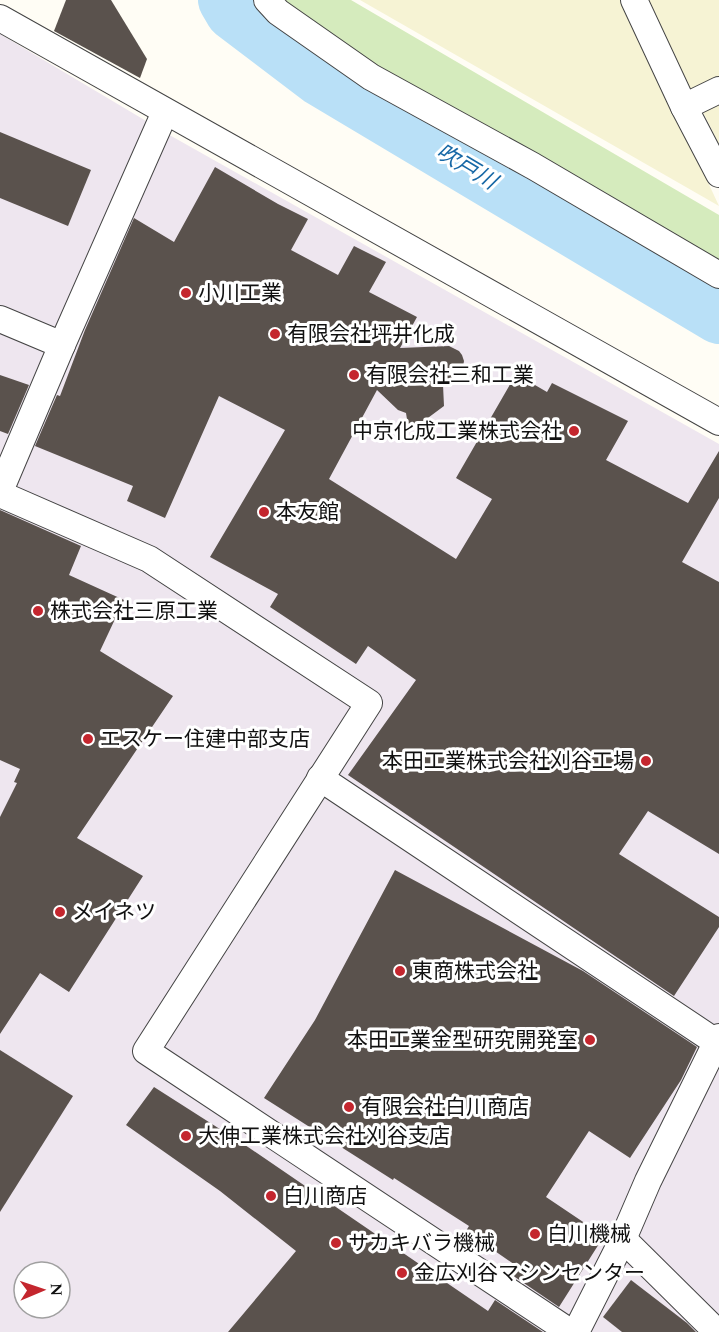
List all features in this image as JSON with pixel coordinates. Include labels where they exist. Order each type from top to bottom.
[{"type":"street","points":[[267,0],[278,12],[371,77],[533,166],[719,274]]},
{"type":"street","points":[[634,0],[684,107],[719,174]]},
{"type":"street","points":[[0,18],[719,422]]},
{"type":"street","points":[[684,107],[719,90]]},
{"type":"street","points":[[165,112],[0,492],[149,559],[369,703],[146,1051],[570,1332]]},
{"type":"street","points":[[0,319],[62,345]]},
{"type":"street","points":[[320,778],[718,1040],[576,1332]]},
{"type":"street","points":[[623,1239],[717,1332]]},
{"type":"shaded area","points":[[360,0],[623,0],[719,206]]},
{"type":"shaded area","points":[[647,0],[719,0],[719,81],[691,93]]},
{"type":"shaded area","points":[[0,34],[173,137],[719,444],[719,1332],[0,1332]]},
{"type":"shaded area","points":[[719,102],[719,144],[702,110]]},
{"type":"green space","points":[[278,0],[351,0],[719,215],[719,264],[376,70]]},
{"type":"building","points":[[66,0],[111,0],[147,59],[140,78],[54,31]]},
{"type":"building","points":[[0,132],[91,170],[68,226],[0,198]]},
{"type":"building","points":[[215,167],[308,219],[291,250],[338,275],[354,246],[386,262],[369,292],[417,317],[400,348],[449,346],[462,355],[464,361],[462,372],[443,385],[444,406],[409,432],[406,413],[398,410],[377,390],[329,479],[456,559],[492,499],[456,478],[516,374],[547,392],[552,383],[628,421],[606,460],[688,503],[719,451],[719,498],[682,562],[719,582],[719,854],[648,811],[619,854],[719,917],[719,927],[674,996],[348,775],[416,680],[368,646],[356,664],[270,607],[278,594],[210,557],[285,430],[219,396],[165,518],[127,501],[133,486],[35,446],[57,395],[60,396],[85,330],[134,218],[174,242]]},
{"type":"building","points":[[0,375],[29,385],[8,434],[0,431]]},
{"type":"building","points":[[0,510],[81,546],[69,575],[124,600],[100,651],[173,696],[77,838],[143,876],[69,992],[40,973],[0,1034],[0,817],[17,783],[14,782],[20,769],[0,760]]},
{"type":"building","points":[[395,870],[583,971],[697,1047],[681,1080],[630,1158],[589,1131],[546,1197],[604,1236],[559,1307],[512,1275],[518,1267],[466,1231],[469,1226],[264,1098],[315,1020]]},
{"type":"building","points":[[0,1050],[73,1096],[0,1212]]},
{"type":"building","points":[[154,1087],[248,1147],[488,1311],[495,1300],[543,1332],[228,1332],[296,1251],[220,1191],[126,1125]]},
{"type":"building","points":[[631,1280],[696,1332],[622,1332],[603,1317]]},
{"type":"waterway","name":"吹戸川","points":[[226,0],[233,12],[320,78],[719,316]]},
{"type":"place","name":"小川工業","points":[[186,293]]},
{"type":"place","name":"有限会社坪井化成","points":[[275,334]]},
{"type":"place","name":"有限会社三和工業","points":[[354,375]]},
{"type":"place","name":"中京化成工業株式会社","points":[[574,431]]},
{"type":"place","name":"本友館","points":[[264,512]]},
{"type":"place","name":"株式会社三原工業","points":[[38,611]]},
{"type":"place","name":"エスケー住建中部支店","points":[[88,739]]},
{"type":"place","name":"本田工業株式会社刈谷工場","points":[[646,761]]},
{"type":"place","name":"メイネツ","points":[[60,912]]},
{"type":"place","name":"東商株式会社","points":[[400,971]]},
{"type":"place","name":"本田工業金型研究開発室","points":[[590,1040]]},
{"type":"place","name":"有限会社白川商店","points":[[349,1107]]},
{"type":"place","name":"大伸工業株式会社刈谷支店","points":[[186,1136]]},
{"type":"place","name":"白川商店","points":[[271,1196]]},
{"type":"place","name":"白川機械","points":[[535,1234]]},
{"type":"place","name":"サカキバラ機械","points":[[336,1243]]},
{"type":"place","name":"金広刈谷マシンセンター","points":[[402,1273]]}]
